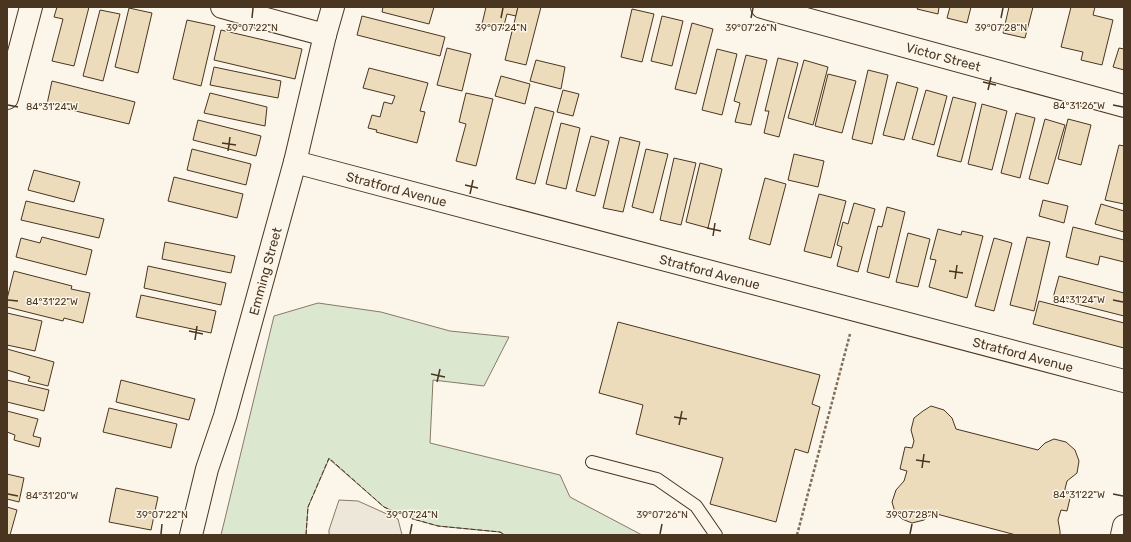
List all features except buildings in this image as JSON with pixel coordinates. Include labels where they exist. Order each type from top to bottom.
[{"type":"street","points":[[7,98],[30,7]]},
{"type":"street","points":[[222,7],[325,35]]},
{"type":"street","name":"Emming Street","points":[[191,535],[207,469],[225,416],[295,162],[333,7]]},
{"type":"street","name":"Victor Street","points":[[762,7],[1124,106]]},
{"type":"street","name":"Stratford Avenue","points":[[295,162],[1124,381]]},
{"type":"street","points":[[1122,535],[1124,526]]},
{"type":"lane","points":[[592,462],[657,479],[696,506],[716,535]]},
{"type":"path","points":[[797,535],[857,310]]},
{"type":"green space","points":[[318,303],[381,312],[450,331],[509,337],[484,386],[433,380],[430,443],[560,475],[570,497],[642,535],[505,535],[500,532],[438,526],[406,517],[384,507],[329,459],[308,507],[306,535],[221,535],[274,316]]},
{"type":"shaded area","points":[[339,500],[358,501],[398,519],[402,535],[329,535],[329,530]]},
{"type":"fence","points":[[306,535],[308,507],[329,458],[384,507],[406,517],[438,526],[500,532],[505,535]]}]
